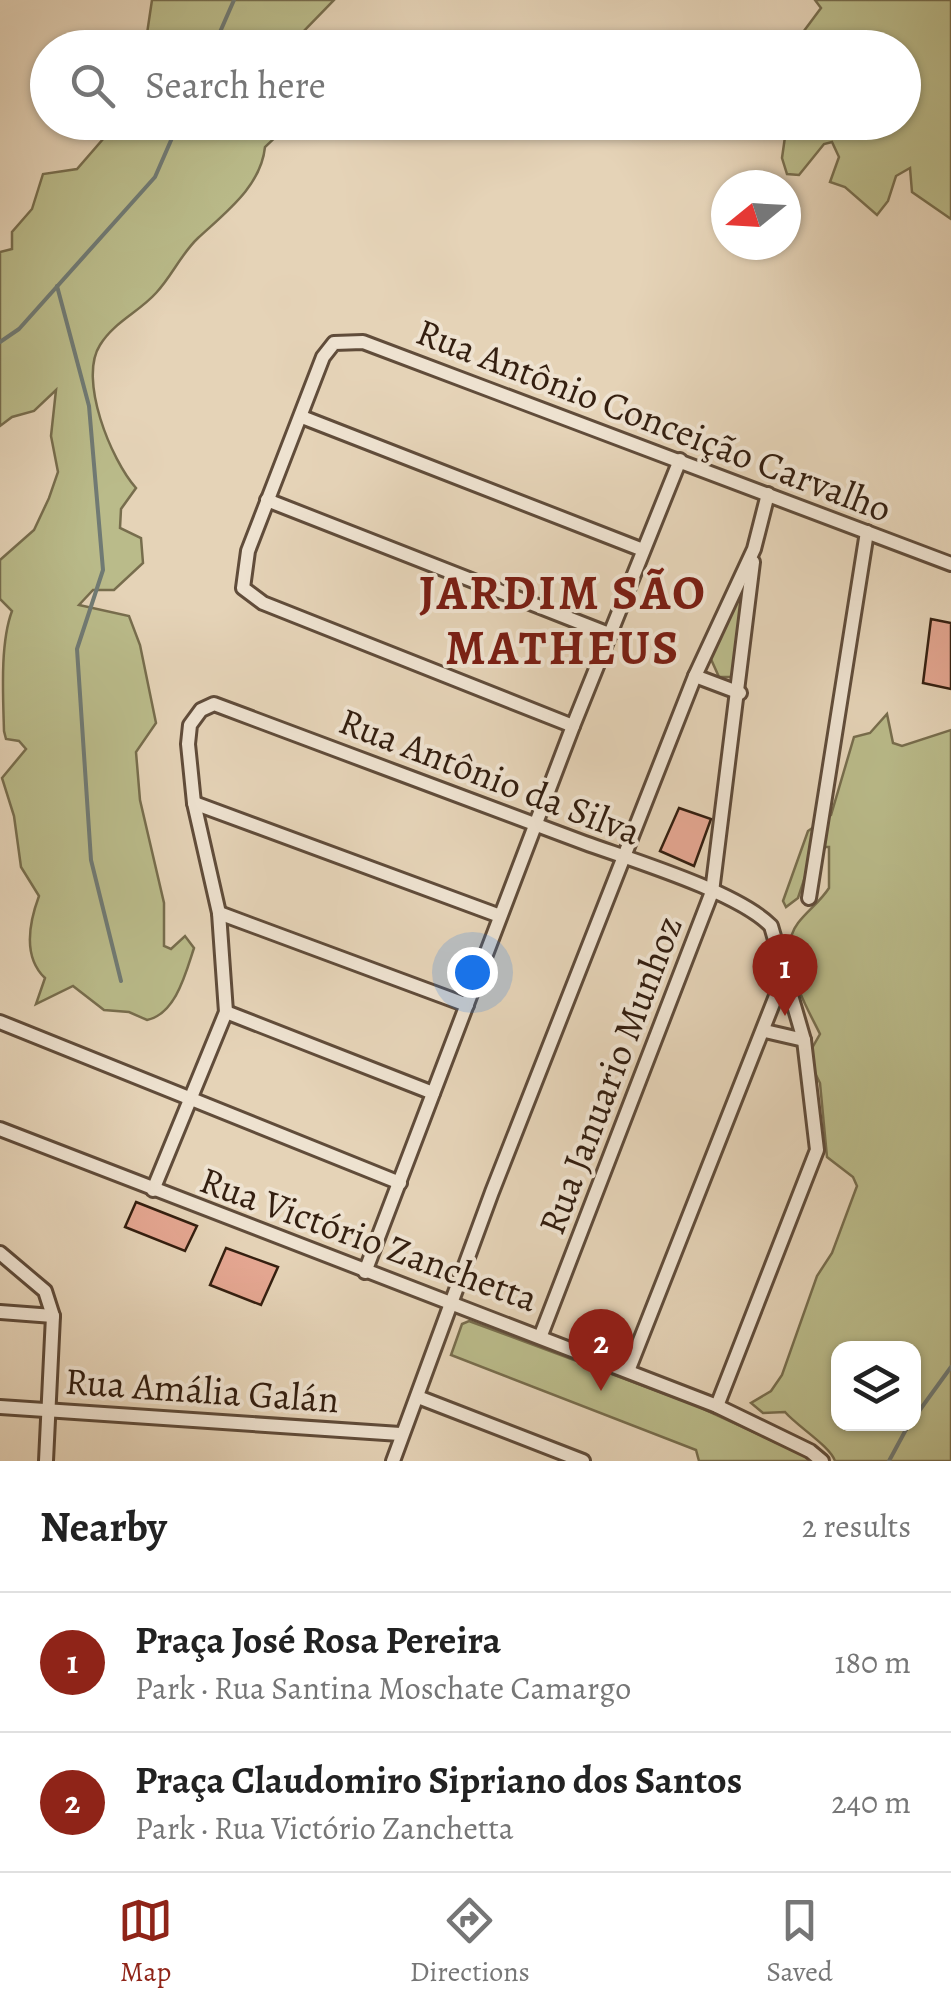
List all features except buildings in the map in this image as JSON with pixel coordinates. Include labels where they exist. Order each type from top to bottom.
[{"type":"street","name":"Rua Antônio Conceição Carvalho","points":[[302,417],[322,357],[334,343],[363,342],[951,564]]},
{"type":"street","points":[[573,726],[263,603],[243,588],[248,551],[268,500],[302,417],[643,550]]},
{"type":"street","points":[[365,1272],[573,726],[680,460]]},
{"type":"street","points":[[390,1459],[418,1397],[492,1192],[695,676],[754,549],[768,494]]},
{"type":"street","points":[[268,500],[609,634]]},
{"type":"street","points":[[809,898],[866,532]]},
{"type":"street","name":"Rua Januario Munhoz","points":[[541,1335],[712,892],[740,694],[754,549]]},
{"type":"street","points":[[695,676],[740,694]]},
{"type":"street","name":"Rua Antônio da Silva","points":[[194,803],[190,725],[200,710],[214,704],[712,892],[761,915],[771,926],[785,971]]},
{"type":"street","points":[[153,1190],[226,1012],[219,913],[194,803]]},
{"type":"street","points":[[194,803],[500,916]]},
{"type":"street","points":[[219,913],[467,1006]]},
{"type":"street","points":[[628,1370],[765,1031],[785,971]]},
{"type":"street","points":[[717,1406],[816,1150],[804,1040],[785,971]]},
{"type":"street","points":[[226,1012],[434,1093]]},
{"type":"street","points":[[0,1022],[400,1184]]},
{"type":"street","points":[[765,1031],[804,1040]]},
{"type":"street","name":"Rua Victório Zanchetta","points":[[0,1129],[628,1370],[717,1406],[810,1451],[822,1461]]},
{"type":"street","points":[[0,1254],[44,1291],[53,1316],[46,1461]]},
{"type":"street","points":[[0,1312],[53,1316]]},
{"type":"street","points":[[418,1397],[583,1461]]},
{"type":"street","name":"Rua Amália Galán","points":[[0,1407],[400,1434]]},
{"type":"green space","points":[[152,0],[334,0],[305,30],[148,30]]},
{"type":"green space","points":[[815,0],[951,0],[951,219],[912,192],[910,168],[896,176],[888,201],[877,215],[845,187],[830,182],[839,157],[832,142],[824,144],[801,173],[786,170],[782,158],[785,140],[921,140],[921,30],[805,30],[821,8]]},
{"type":"green space","points":[[102,140],[272,140],[265,147],[257,174],[241,197],[192,244],[156,293],[106,337],[94,360],[100,419],[117,459],[136,488],[121,509],[120,528],[141,538],[143,563],[114,590],[93,590],[79,605],[129,616],[140,645],[156,723],[136,752],[140,800],[164,903],[164,946],[171,949],[185,936],[194,948],[173,1001],[147,1020],[129,1012],[104,1010],[73,986],[36,1004],[45,978],[33,960],[30,939],[39,896],[21,867],[14,816],[2,778],[26,749],[19,741],[6,739],[4,731],[4,653],[12,611],[0,599],[0,560],[34,530],[58,472],[51,436],[56,390],[34,411],[12,417],[0,426],[0,252],[12,249],[12,232],[32,209],[43,174],[77,169]]},
{"type":"green space","points":[[749,577],[733,677],[719,677],[710,657],[740,582]]},
{"type":"green space","points":[[887,714],[893,743],[902,746],[951,730],[951,1461],[835,1461],[785,1412],[763,1413],[751,1403],[771,1391],[782,1375],[817,1276],[832,1253],[857,1186],[853,1177],[827,1157],[820,1083],[807,1057],[820,1034],[795,979],[789,949],[798,923],[829,888],[829,847],[815,847],[798,898],[786,907],[783,901],[808,831],[831,815],[854,737],[870,733]]},
{"type":"green space","points":[[469,1321],[695,1405],[816,1461],[699,1461],[696,1450],[451,1355],[462,1324]]},
{"type":"waterway","points":[[221,30],[234,0]]},
{"type":"waterway","points":[[0,342],[19,329],[155,177],[171,140]]},
{"type":"waterway","points":[[57,286],[89,406],[103,570],[77,649],[91,860],[121,981]]},
{"type":"waterway","points":[[921,1408],[951,1367]]},
{"type":"waterway","points":[[889,1461],[905,1431]]},
{"type":"place","name":"Praça José Rosa Pereira","points":[[785,1016]]},
{"type":"place","name":"Praça Claudomiro Sipriano dos Santos","points":[[601,1391]]},
{"type":"district","name":"JARDIM SÃO MATHEUS","points":[[563,620]]}]
